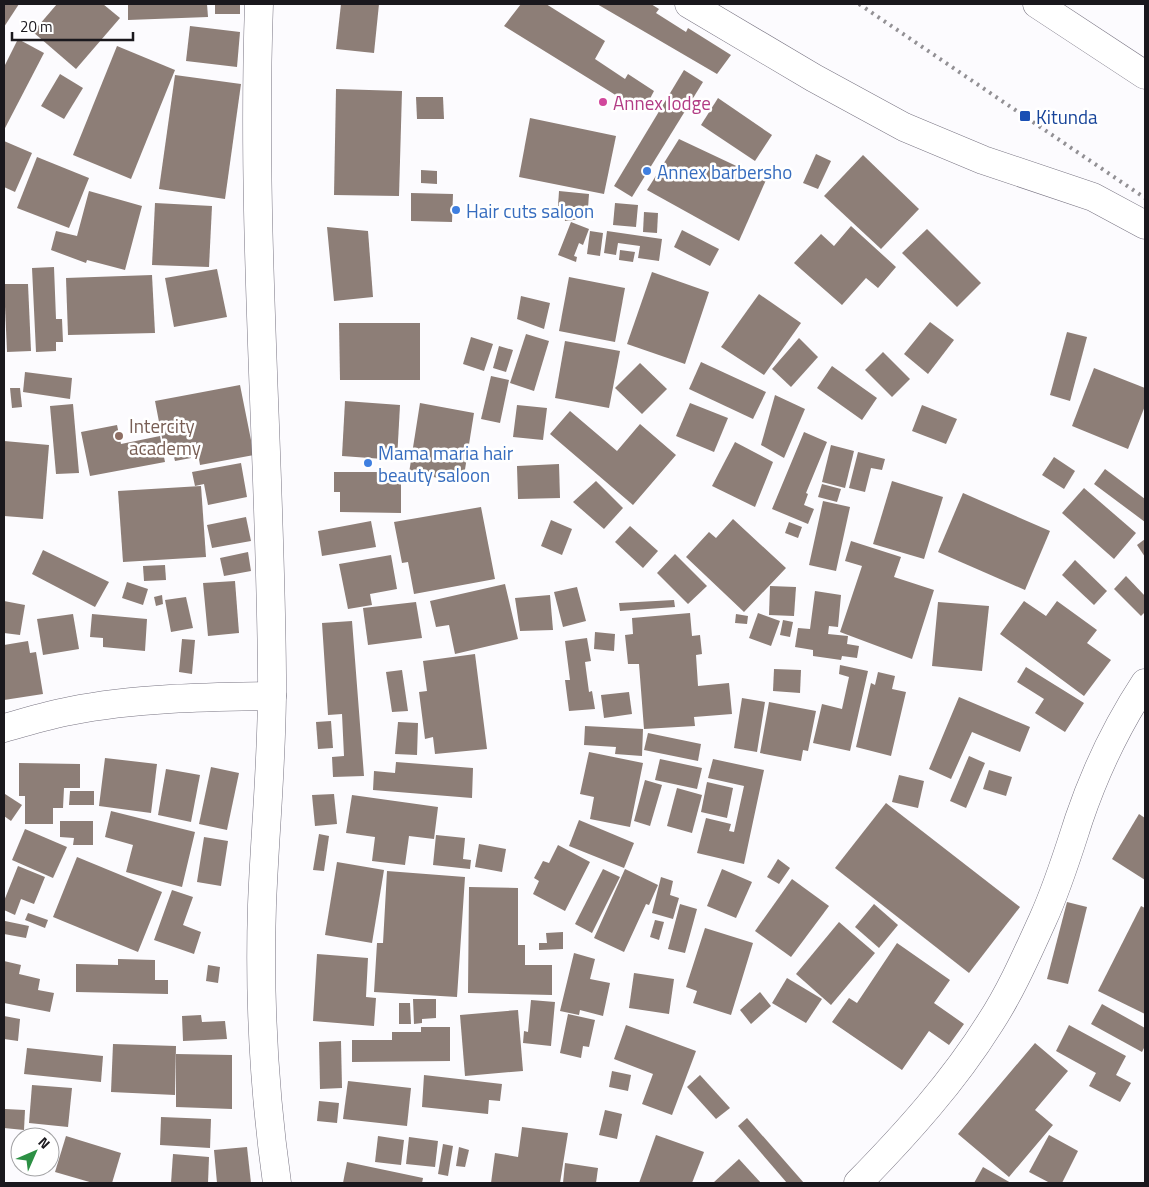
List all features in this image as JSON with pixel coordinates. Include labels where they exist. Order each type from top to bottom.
[{"type":"street","points":[[259,4],[256,153],[271,594],[272,696],[262,909],[263,1011],[267,1110],[277,1183]]},
{"type":"street","points":[[688,4],[814,78],[904,127],[983,160],[1093,197],[1145,225]]},
{"type":"street","points":[[1037,4],[1145,75]]},
{"type":"street","points":[[858,1183],[940,1094],[990,1023],[1044,918],[1062,873],[1080,817],[1100,768],[1116,733],[1145,683]]},
{"type":"street","points":[[4,728],[70,711],[113,705],[215,696],[272,696]]},
{"type":"building","points":[[4,4],[19,4],[4,27]]},
{"type":"building","points":[[57,4],[103,4],[120,18],[76,69],[33,32]]},
{"type":"building","points":[[128,4],[207,4],[208,17],[128,20]]},
{"type":"building","points":[[215,4],[240,4],[240,14],[215,14]]},
{"type":"building","points":[[341,4],[379,4],[374,53],[336,49]]},
{"type":"building","points":[[521,4],[546,4],[605,41],[595,59],[625,79],[628,74],[654,91],[643,112],[504,26]]},
{"type":"building","points":[[597,4],[651,4],[659,9],[656,13],[686,32],[688,28],[731,55],[717,74]]},
{"type":"building","points":[[190,26],[240,32],[237,67],[186,61]]},
{"type":"building","points":[[18,39],[44,53],[4,130],[4,67]]},
{"type":"building","points":[[117,46],[175,70],[131,179],[73,155]]},
{"type":"building","points":[[684,70],[703,82],[632,197],[614,186]]},
{"type":"building","points":[[60,74],[83,88],[64,119],[41,106]]},
{"type":"building","points":[[175,75],[241,84],[225,199],[159,189]]},
{"type":"building","points":[[336,89],[402,91],[399,196],[334,195]]},
{"type":"building","points":[[416,97],[443,97],[444,119],[417,119]]},
{"type":"building","points":[[718,98],[772,135],[755,161],[701,125]]},
{"type":"building","points":[[530,118],[616,136],[604,194],[519,177]]},
{"type":"building","points":[[679,139],[766,180],[739,241],[647,190]]},
{"type":"building","points":[[4,141],[32,153],[15,192],[4,187]]},
{"type":"building","points":[[816,154],[831,161],[818,189],[803,183]]},
{"type":"building","points":[[863,155],[919,209],[881,249],[824,196]]},
{"type":"building","points":[[37,157],[89,178],[69,228],[17,208]]},
{"type":"building","points":[[421,170],[437,171],[437,184],[421,183]]},
{"type":"building","points":[[89,191],[142,206],[125,270],[87,260],[86,263],[51,250],[56,231],[77,236]]},
{"type":"building","points":[[559,191],[589,194],[588,208],[558,206]]},
{"type":"building","points":[[411,193],[453,194],[452,222],[411,221]]},
{"type":"building","points":[[155,203],[212,206],[209,267],[152,265]]},
{"type":"building","points":[[615,203],[638,205],[636,227],[613,225]]},
{"type":"building","points":[[589,209],[590,218],[565,221],[564,212]]},
{"type":"building","points":[[644,212],[658,213],[657,233],[643,232]]},
{"type":"building","points":[[571,222],[589,229],[583,245],[579,243],[574,256],[577,257],[576,262],[558,255]]},
{"type":"building","points":[[851,226],[896,267],[878,288],[866,278],[842,305],[794,263],[821,234],[834,246]]},
{"type":"building","points":[[327,227],[368,231],[373,297],[334,301]]},
{"type":"building","points":[[927,229],[981,283],[957,307],[902,253]]},
{"type":"building","points":[[682,230],[719,249],[710,266],[674,247]]},
{"type":"building","points":[[590,231],[603,233],[600,256],[587,254]]},
{"type":"building","points":[[607,231],[662,239],[659,261],[638,258],[640,246],[618,243],[616,255],[604,253]]},
{"type":"building","points":[[620,250],[635,252],[633,262],[619,260]]},
{"type":"building","points":[[54,267],[56,319],[62,319],[63,342],[56,342],[56,351],[36,352],[32,268]]},
{"type":"building","points":[[217,269],[227,317],[174,327],[165,278]]},
{"type":"building","points":[[652,272],[709,292],[685,364],[627,344]]},
{"type":"building","points":[[152,275],[155,333],[68,335],[66,278]]},
{"type":"building","points":[[569,277],[625,288],[615,342],[559,331]]},
{"type":"building","points":[[4,284],[28,284],[31,351],[7,352]]},
{"type":"building","points":[[759,294],[801,323],[764,375],[721,347]]},
{"type":"building","points":[[521,296],[550,303],[544,329],[517,319]]},
{"type":"building","points":[[930,322],[954,340],[928,374],[904,354]]},
{"type":"building","points":[[339,323],[420,323],[420,380],[340,380]]},
{"type":"building","points":[[1067,332],[1087,337],[1070,401],[1050,395]]},
{"type":"building","points":[[526,334],[549,341],[534,391],[510,383]]},
{"type":"building","points":[[471,337],[493,344],[484,371],[463,364]]},
{"type":"building","points":[[799,338],[818,357],[791,387],[772,369]]},
{"type":"building","points":[[565,341],[620,351],[609,408],[555,398]]},
{"type":"building","points":[[499,346],[513,350],[506,372],[493,368]]},
{"type":"building","points":[[883,352],[910,379],[892,397],[865,370]]},
{"type":"building","points":[[701,362],[766,392],[753,419],[689,389]]},
{"type":"building","points":[[640,363],[667,389],[642,414],[615,388]]},
{"type":"building","points":[[832,366],[877,398],[862,420],[817,388]]},
{"type":"building","points":[[1094,368],[1145,388],[1145,406],[1128,449],[1072,426]]},
{"type":"building","points":[[25,372],[72,378],[70,399],[23,392]]},
{"type":"building","points":[[491,376],[509,380],[500,423],[481,419]]},
{"type":"building","points":[[240,385],[254,455],[200,465],[196,442],[164,448],[155,401]]},
{"type":"building","points":[[10,388],[20,388],[22,407],[12,408]]},
{"type":"building","points":[[775,395],[805,409],[784,458],[761,445]]},
{"type":"building","points":[[345,401],[400,405],[397,460],[342,456]]},
{"type":"building","points":[[420,403],[474,413],[463,482],[409,473]]},
{"type":"building","points":[[690,403],[728,418],[714,452],[676,436]]},
{"type":"building","points":[[73,404],[79,473],[56,474],[50,406]]},
{"type":"building","points":[[517,405],[547,408],[543,440],[513,437]]},
{"type":"building","points":[[922,405],[957,419],[946,444],[912,431]]},
{"type":"building","points":[[570,411],[617,451],[640,424],[676,455],[633,505],[550,434]]},
{"type":"building","points":[[117,425],[121,444],[160,436],[165,462],[90,476],[81,432]]},
{"type":"building","points":[[804,432],[827,442],[806,493],[808,494],[804,505],[814,509],[808,524],[772,509]]},
{"type":"building","points":[[4,441],[49,445],[43,519],[4,516]]},
{"type":"building","points":[[735,442],[773,462],[755,507],[712,486]]},
{"type":"building","points":[[831,445],[854,451],[845,488],[822,482]]},
{"type":"building","points":[[190,450],[191,458],[175,461],[173,453]]},
{"type":"building","points":[[858,452],[885,459],[882,470],[871,468],[865,492],[849,488]]},
{"type":"building","points":[[1054,457],[1075,471],[1064,489],[1042,475]]},
{"type":"building","points":[[241,463],[247,497],[208,505],[204,484],[195,486],[192,472]]},
{"type":"building","points":[[559,464],[560,498],[518,499],[517,466]]},
{"type":"building","points":[[1105,469],[1145,499],[1145,522],[1094,484]]},
{"type":"building","points":[[334,472],[401,472],[401,513],[340,512],[340,492],[334,492]]},
{"type":"building","points":[[596,481],[623,508],[604,529],[573,502]]},
{"type":"building","points":[[892,481],[943,497],[924,559],[873,544]]},
{"type":"building","points":[[822,484],[841,489],[837,502],[818,497]]},
{"type":"building","points":[[201,486],[206,557],[123,562],[118,491]]},
{"type":"building","points":[[1084,488],[1136,533],[1114,559],[1062,513]]},
{"type":"building","points":[[963,493],[1050,531],[1025,590],[938,552]]},
{"type":"building","points":[[823,501],[850,507],[836,571],[809,565]]},
{"type":"building","points":[[481,507],[495,579],[414,594],[408,562],[402,563],[394,522]]},
{"type":"building","points":[[246,517],[251,541],[212,548],[207,525]]},
{"type":"building","points":[[733,519],[786,568],[744,612],[686,557],[709,532],[716,538]]},
{"type":"building","points":[[551,520],[572,529],[562,555],[541,546]]},
{"type":"building","points":[[371,521],[376,547],[322,556],[318,531]]},
{"type":"building","points":[[789,522],[802,527],[798,538],[785,533]]},
{"type":"building","points":[[630,526],[658,551],[643,568],[615,542]]},
{"type":"building","points":[[1145,539],[1145,557],[1137,545]]},
{"type":"building","points":[[851,541],[901,557],[894,577],[934,590],[912,659],[840,632],[862,566],[845,561]]},
{"type":"building","points":[[43,550],[109,582],[95,607],[32,574]]},
{"type":"building","points":[[248,552],[251,571],[224,576],[220,558]]},
{"type":"building","points":[[675,554],[707,586],[688,604],[657,573]]},
{"type":"building","points":[[391,555],[397,589],[370,594],[372,605],[348,609],[339,564]]},
{"type":"building","points":[[1075,560],[1107,591],[1094,605],[1062,575]]},
{"type":"building","points":[[165,565],[166,580],[144,581],[143,566]]},
{"type":"building","points":[[1126,576],[1145,596],[1145,612],[1141,616],[1114,589]]},
{"type":"building","points":[[235,581],[239,633],[208,636],[203,583]]},
{"type":"building","points":[[127,582],[148,589],[143,605],[122,598]]},
{"type":"building","points":[[505,584],[518,639],[455,654],[449,625],[436,627],[430,601]]},
{"type":"building","points":[[770,586],[796,587],[794,616],[769,615]]},
{"type":"building","points":[[577,587],[586,621],[563,627],[554,592]]},
{"type":"building","points":[[815,591],[841,595],[838,627],[829,626],[828,634],[848,636],[847,644],[859,646],[857,658],[842,656],[841,660],[813,656],[813,650],[795,647],[798,628],[810,629]]},
{"type":"building","points":[[162,595],[163,604],[156,606],[154,597]]},
{"type":"building","points":[[550,595],[553,630],[520,631],[515,598]]},
{"type":"building","points":[[186,597],[193,628],[171,632],[165,600]]},
{"type":"building","points":[[674,600],[675,607],[620,611],[619,603]]},
{"type":"building","points":[[4,601],[25,605],[20,635],[4,633]]},
{"type":"building","points":[[1024,601],[1046,616],[1057,601],[1097,630],[1087,643],[1111,660],[1084,696],[1000,634]]},
{"type":"building","points":[[416,602],[422,638],[368,645],[363,608]]},
{"type":"building","points":[[938,602],[989,606],[982,671],[932,666]]},
{"type":"building","points":[[690,613],[692,636],[700,635],[702,654],[696,655],[698,686],[729,683],[732,714],[694,717],[695,726],[644,729],[639,664],[628,664],[625,635],[633,634],[632,618]]},
{"type":"building","points":[[758,613],[780,621],[771,646],[749,638]]},
{"type":"building","points":[[73,614],[79,649],[43,655],[37,619]]},
{"type":"building","points":[[92,614],[147,619],[145,651],[103,647],[103,638],[90,637]]},
{"type":"building","points":[[736,614],[748,616],[747,624],[735,623]]},
{"type":"building","points":[[783,620],[793,622],[790,637],[780,635]]},
{"type":"building","points":[[352,621],[364,776],[333,777],[332,757],[344,756],[342,714],[328,715],[322,623]]},
{"type":"building","points":[[595,632],[615,634],[614,651],[594,649]]},
{"type":"building","points":[[587,638],[591,661],[585,662],[589,692],[592,691],[595,709],[569,711],[565,680],[570,680],[565,641]]},
{"type":"building","points":[[182,639],[195,640],[192,674],[179,672]]},
{"type":"building","points":[[28,641],[30,653],[36,652],[43,694],[4,700],[4,645]]},
{"type":"building","points":[[475,654],[487,749],[435,754],[433,737],[425,739],[419,692],[427,691],[423,661]]},
{"type":"building","points":[[840,665],[868,671],[850,751],[813,743],[822,704],[842,709],[849,677],[839,674]]},
{"type":"building","points":[[1026,667],[1084,703],[1065,732],[1035,713],[1044,699],[1017,682]]},
{"type":"building","points":[[774,669],[801,670],[800,693],[773,691]]},
{"type":"building","points":[[402,670],[408,711],[392,712],[386,672]]},
{"type":"building","points":[[878,672],[895,676],[892,689],[906,692],[891,756],[856,747],[871,683],[875,685]]},
{"type":"building","points":[[629,692],[632,714],[604,718],[601,695]]},
{"type":"building","points":[[959,697],[1030,727],[1020,752],[972,732],[951,779],[929,769]]},
{"type":"building","points":[[742,698],[765,702],[757,752],[734,748]]},
{"type":"building","points":[[769,702],[816,711],[808,751],[803,750],[801,761],[760,753]]},
{"type":"building","points":[[331,721],[333,748],[318,749],[316,722]]},
{"type":"building","points":[[398,722],[418,723],[417,755],[395,754]]},
{"type":"building","points":[[585,726],[643,729],[642,756],[615,754],[616,747],[584,745]]},
{"type":"building","points":[[648,733],[701,744],[698,761],[644,750]]},
{"type":"building","points":[[589,752],[643,763],[630,827],[590,819],[594,797],[580,794]]},
{"type":"building","points":[[969,756],[985,763],[966,808],[950,801]]},
{"type":"building","points":[[105,758],[157,764],[151,813],[99,806]]},
{"type":"building","points":[[660,759],[702,768],[697,789],[655,780]]},
{"type":"building","points":[[713,759],[764,770],[744,864],[697,853],[706,818],[731,824],[729,831],[734,832],[744,786],[708,778]]},
{"type":"building","points":[[396,762],[473,768],[472,798],[373,790],[374,771],[395,773]]},
{"type":"building","points":[[19,763],[80,764],[80,788],[64,788],[63,808],[53,808],[53,824],[25,824],[25,796],[19,796]]},
{"type":"building","points":[[211,767],[239,773],[227,830],[199,824]]},
{"type":"building","points":[[166,769],[200,775],[191,822],[158,815]]},
{"type":"building","points":[[989,770],[1012,777],[1006,796],[983,789]]},
{"type":"building","points":[[899,775],[924,781],[918,808],[892,802]]},
{"type":"building","points":[[645,780],[662,785],[650,826],[634,821]]},
{"type":"building","points":[[707,782],[733,788],[727,818],[701,812]]},
{"type":"building","points":[[677,788],[702,795],[692,833],[667,826]]},
{"type":"building","points":[[70,791],[94,791],[94,805],[69,805]]},
{"type":"building","points":[[5,794],[22,805],[11,821],[4,816]]},
{"type":"building","points":[[334,794],[337,824],[315,826],[312,795]]},
{"type":"building","points":[[352,795],[438,807],[434,839],[409,836],[405,865],[372,861],[375,837],[346,833]]},
{"type":"building","points":[[886,803],[1020,907],[969,973],[835,868]]},
{"type":"building","points":[[111,811],[195,832],[182,887],[126,872],[133,845],[105,837]]},
{"type":"building","points":[[1139,814],[1145,818],[1145,880],[1112,859]]},
{"type":"building","points":[[579,820],[634,843],[624,868],[569,846]]},
{"type":"building","points":[[60,821],[93,821],[93,845],[73,845],[74,838],[60,837]]},
{"type":"building","points":[[25,829],[67,847],[53,878],[12,860]]},
{"type":"building","points":[[319,834],[329,836],[324,871],[313,870]]},
{"type":"building","points":[[436,835],[465,838],[463,859],[471,860],[470,869],[433,865]]},
{"type":"building","points":[[204,837],[228,841],[221,886],[197,882]]},
{"type":"building","points":[[479,844],[506,849],[502,872],[475,867]]},
{"type":"building","points":[[558,845],[590,862],[565,911],[533,894],[539,881],[534,878],[543,861],[549,863]]},
{"type":"building","points":[[77,857],[162,892],[138,952],[53,917]]},
{"type":"building","points":[[778,859],[790,868],[779,884],[767,877]]},
{"type":"building","points":[[337,862],[384,870],[372,943],[325,935]]},
{"type":"building","points":[[18,866],[45,877],[34,904],[21,899],[15,915],[4,910],[4,901]]},
{"type":"building","points":[[603,869],[620,877],[592,933],[575,924]]},
{"type":"building","points":[[625,869],[658,885],[649,905],[646,904],[624,952],[594,938]]},
{"type":"building","points":[[722,869],[752,882],[736,918],[707,906]]},
{"type":"building","points":[[387,871],[465,877],[457,997],[374,992],[377,943],[383,943]]},
{"type":"building","points":[[661,877],[673,881],[670,895],[679,898],[673,919],[652,913]]},
{"type":"building","points":[[792,879],[829,906],[791,957],[755,931]]},
{"type":"building","points":[[469,887],[518,888],[518,945],[525,945],[525,965],[552,965],[552,995],[468,993]]},
{"type":"building","points":[[172,890],[193,897],[183,925],[201,932],[194,954],[154,940]]},
{"type":"building","points":[[1067,902],[1087,907],[1068,984],[1047,979]]},
{"type":"building","points":[[680,904],[697,909],[685,953],[668,949]]},
{"type":"building","points":[[874,904],[898,925],[879,948],[855,927]]},
{"type":"building","points":[[1141,906],[1145,908],[1145,1014],[1098,991]]},
{"type":"building","points":[[28,913],[48,920],[45,928],[25,920]]},
{"type":"building","points":[[655,920],[664,922],[659,940],[650,937]]},
{"type":"building","points":[[5,921],[29,926],[26,938],[4,934]]},
{"type":"building","points":[[839,922],[875,953],[831,1005],[796,974]]},
{"type":"building","points":[[705,928],[753,943],[731,1015],[693,1003],[697,991],[686,987]]},
{"type":"building","points":[[563,932],[563,949],[539,950],[539,943],[547,943],[546,933]]},
{"type":"building","points":[[897,943],[950,980],[934,1003],[964,1024],[949,1045],[929,1031],[902,1070],[832,1022],[849,998],[857,1003]]},
{"type":"building","points":[[574,953],[595,959],[590,979],[610,983],[603,1016],[580,1010],[579,1015],[560,1011]]},
{"type":"building","points":[[317,954],[368,958],[366,997],[376,998],[374,1026],[313,1021]]},
{"type":"building","points":[[118,959],[155,960],[155,980],[168,980],[168,994],[76,992],[76,964],[118,965]]},
{"type":"building","points":[[4,961],[21,965],[19,974],[40,979],[38,990],[54,993],[50,1012],[4,1003]]},
{"type":"building","points":[[208,965],[220,967],[218,983],[206,981]]},
{"type":"building","points":[[634,973],[674,979],[669,1014],[629,1008]]},
{"type":"building","points":[[787,978],[822,999],[806,1023],[772,1003]]},
{"type":"building","points":[[760,992],[771,1006],[751,1024],[740,1010]]},
{"type":"building","points":[[413,999],[436,999],[436,1018],[422,1019],[422,1023],[414,1024]]},
{"type":"building","points":[[531,1000],[555,1002],[551,1046],[523,1043],[524,1031],[528,1032]]},
{"type":"building","points":[[399,1003],[410,1003],[411,1024],[399,1024]]},
{"type":"building","points":[[1102,1004],[1145,1028],[1145,1046],[1142,1052],[1091,1024]]},
{"type":"building","points":[[518,1010],[523,1071],[465,1076],[460,1015]]},
{"type":"building","points":[[568,1014],[595,1020],[589,1047],[583,1046],[581,1058],[560,1053]]},
{"type":"building","points":[[201,1015],[202,1022],[225,1021],[227,1039],[183,1041],[182,1016]]},
{"type":"building","points":[[4,1016],[20,1019],[18,1041],[4,1039]]},
{"type":"building","points":[[626,1025],[696,1051],[672,1115],[642,1104],[653,1074],[614,1059]]},
{"type":"building","points":[[1069,1025],[1126,1056],[1116,1075],[1131,1083],[1120,1102],[1089,1086],[1096,1073],[1056,1051]]},
{"type":"building","points":[[421,1027],[450,1027],[450,1061],[352,1062],[352,1040],[392,1040],[392,1032],[421,1032]]},
{"type":"building","points":[[341,1041],[342,1088],[320,1089],[319,1042]]},
{"type":"building","points":[[1035,1043],[1068,1071],[1035,1110],[1053,1125],[1009,1177],[958,1134]]},
{"type":"building","points":[[113,1044],[176,1046],[175,1095],[111,1092]]},
{"type":"building","points":[[27,1048],[103,1056],[101,1082],[24,1074]]},
{"type":"building","points":[[176,1054],[232,1055],[232,1109],[176,1107]]},
{"type":"building","points":[[612,1071],[631,1075],[628,1091],[609,1087]]},
{"type":"building","points":[[424,1075],[502,1084],[500,1101],[489,1100],[488,1114],[422,1107]]},
{"type":"building","points":[[700,1075],[730,1108],[716,1119],[687,1087]]},
{"type":"building","points":[[348,1081],[411,1088],[407,1126],[343,1119]]},
{"type":"building","points":[[32,1085],[72,1088],[68,1127],[29,1123]]},
{"type":"building","points":[[319,1101],[339,1103],[337,1123],[317,1121]]},
{"type":"building","points":[[5,1109],[25,1110],[24,1127],[4,1128]]},
{"type":"building","points":[[605,1110],[622,1114],[617,1139],[599,1135]]},
{"type":"building","points":[[161,1117],[211,1119],[210,1148],[160,1145]]},
{"type":"building","points":[[747,1118],[804,1183],[787,1183],[738,1126]]},
{"type":"building","points":[[522,1127],[568,1133],[560,1183],[491,1183],[495,1153],[518,1157]]},
{"type":"building","points":[[656,1135],[704,1152],[692,1183],[639,1183]]},
{"type":"building","points":[[1049,1135],[1078,1151],[1062,1183],[1050,1183],[1029,1172]]},
{"type":"building","points":[[66,1136],[121,1153],[112,1183],[93,1183],[60,1173],[60,1156]]},
{"type":"building","points":[[378,1136],[404,1140],[401,1165],[375,1162]]},
{"type":"building","points":[[409,1137],[438,1141],[435,1167],[406,1164]]},
{"type":"building","points":[[443,1144],[453,1146],[448,1176],[438,1174]]},
{"type":"building","points":[[247,1147],[251,1183],[217,1183],[214,1150]]},
{"type":"building","points":[[459,1147],[469,1150],[465,1167],[456,1166]]},
{"type":"building","points":[[173,1154],[209,1157],[208,1183],[171,1183]]},
{"type":"building","points":[[739,1159],[761,1183],[713,1183]]},
{"type":"building","points":[[347,1162],[423,1178],[422,1183],[343,1183]]},
{"type":"building","points":[[565,1163],[598,1168],[596,1183],[563,1183]]},
{"type":"building","points":[[983,1167],[1011,1183],[974,1183]]},
{"type":"railway","points":[[859,4],[1145,198]]},
{"type":"place","name":"Annex lodge","points":[[603,102]]},
{"type":"place","name":"Kitunda","points":[[1025,116]]},
{"type":"place","name":"Annex barbersho","points":[[647,171]]},
{"type":"place","name":"Hair cuts saloon","points":[[456,210]]},
{"type":"place","name":"Intercity academy","points":[[119,436]]},
{"type":"place","name":"Mama maria hair beauty saloon","points":[[368,463]]}]
